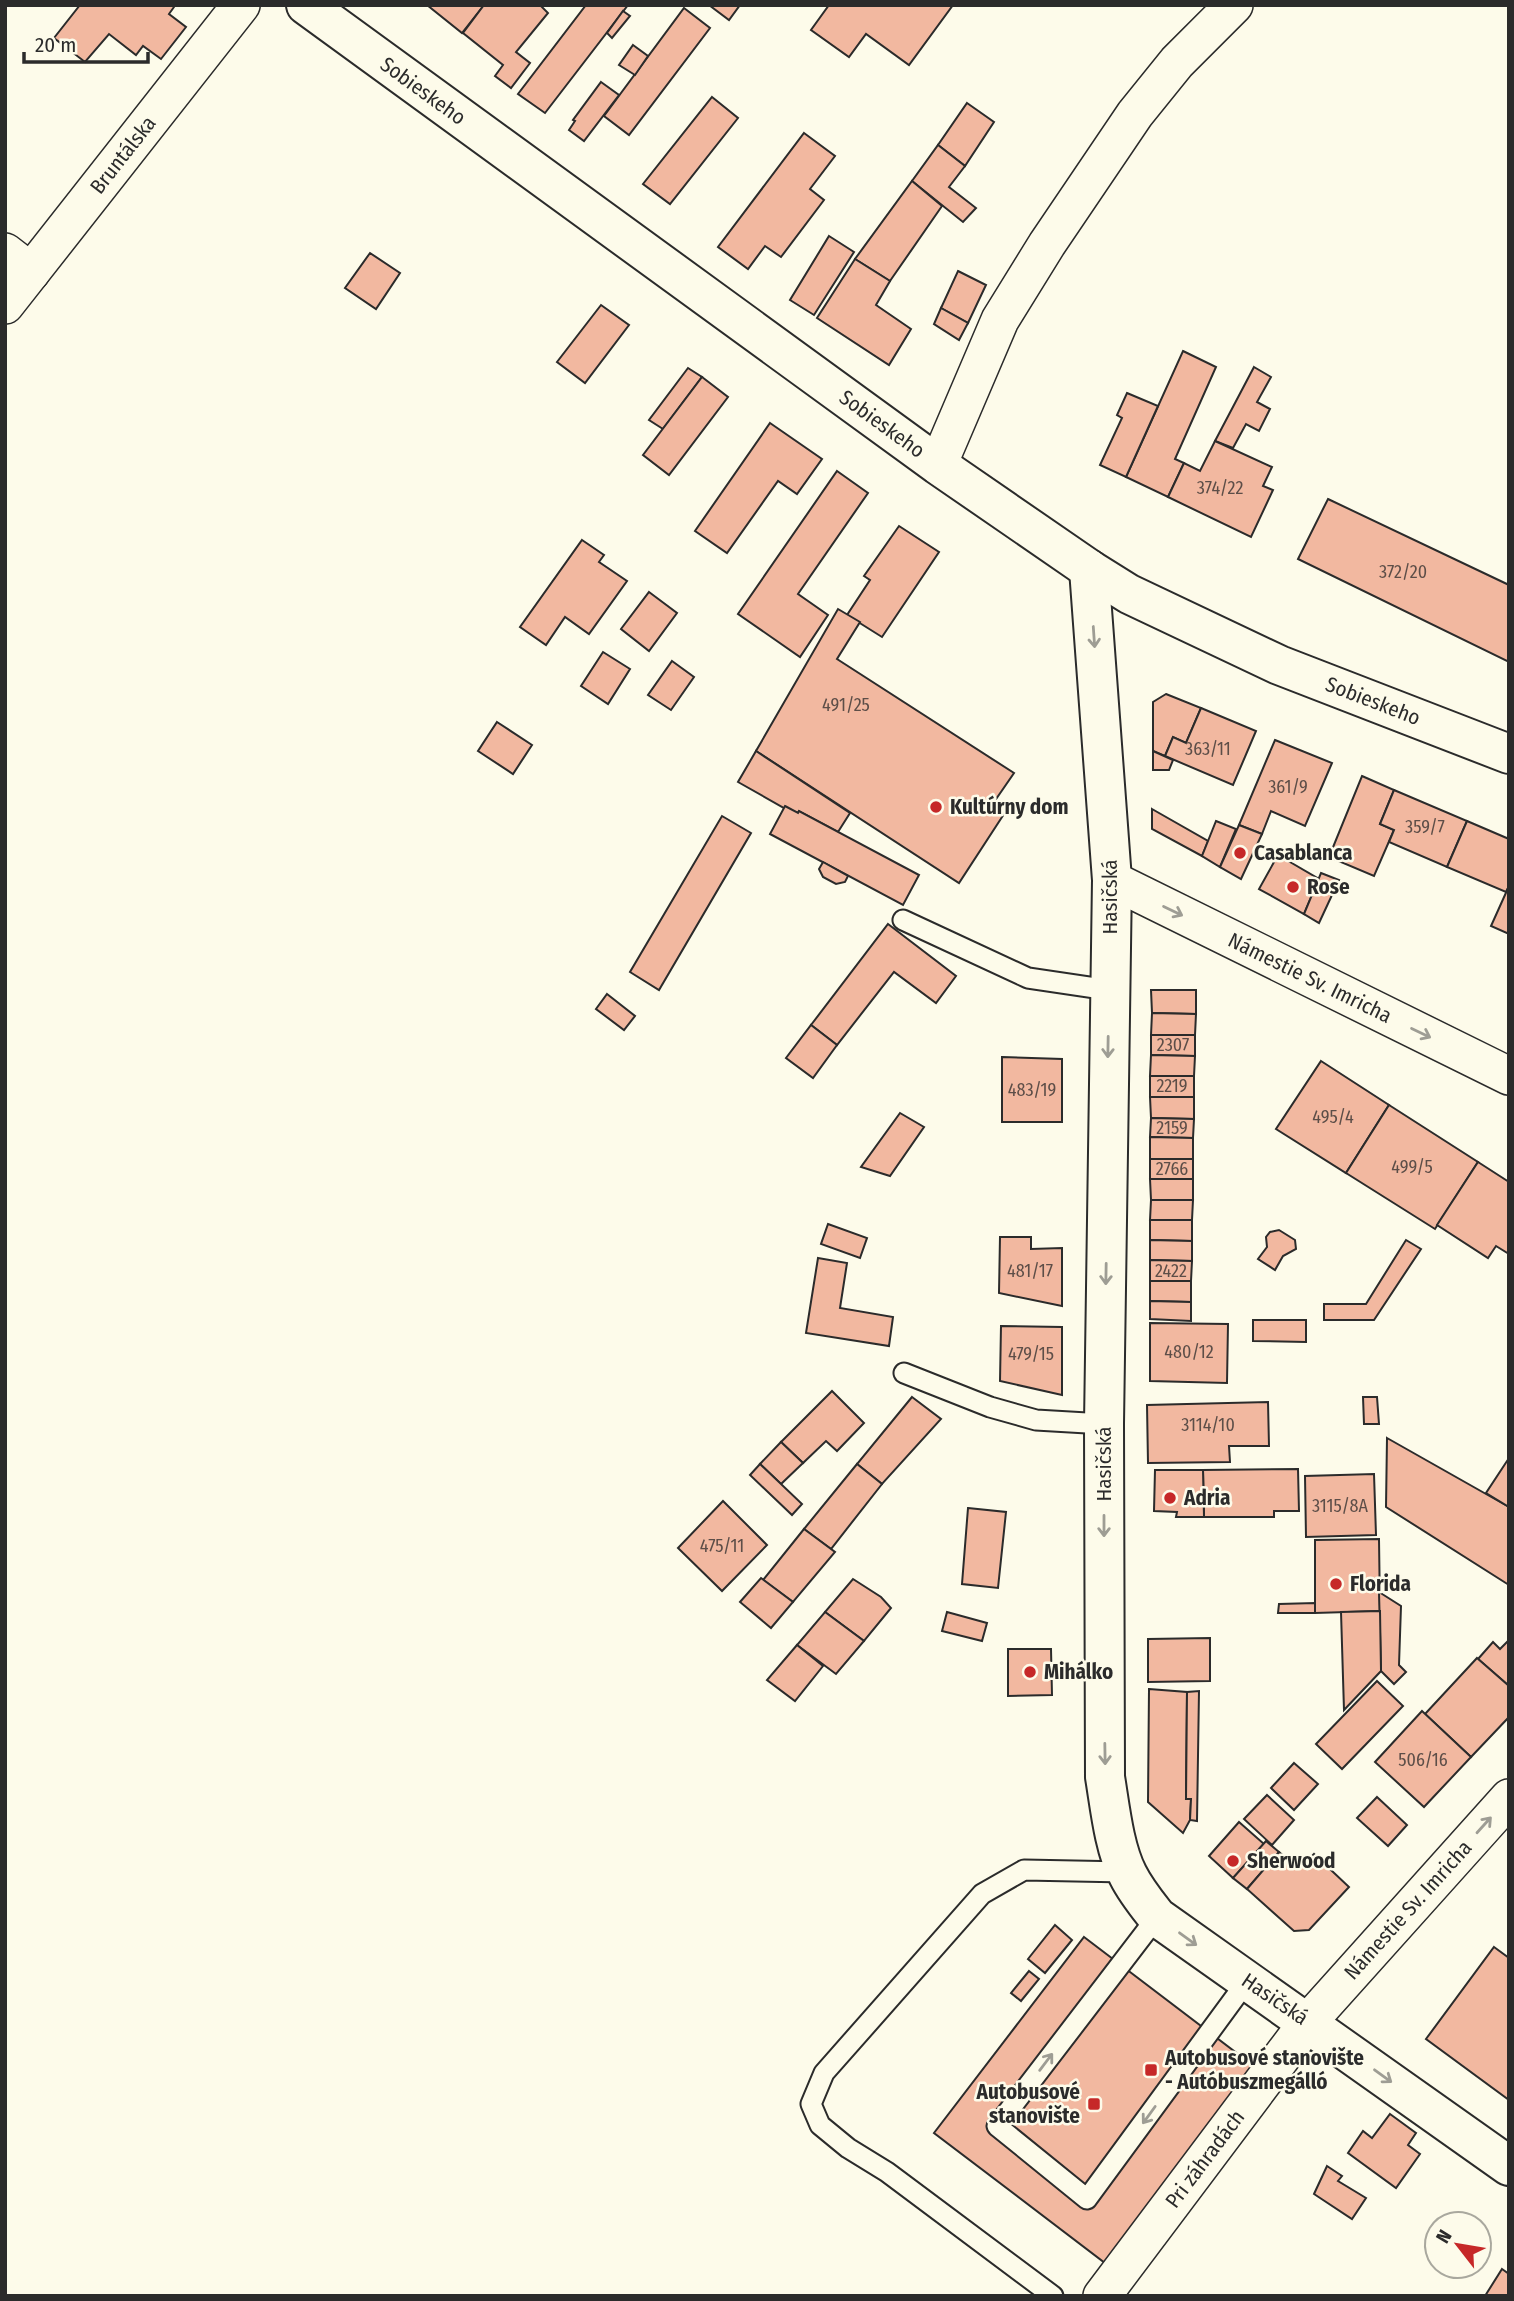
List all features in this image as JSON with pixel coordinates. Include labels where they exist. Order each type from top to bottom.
[{"type":"street","name":"Bruntálska","points":[[5,305],[18,262],[241,5]]},
{"type":"street","name":"Sobieskeho","points":[[306,5],[938,464],[1129,594],[1279,664],[1509,754]]},
{"type":"street","points":[[938,464],[1000,320],[1046,244],[1135,114],[1177,62],[1234,5]]},
{"type":"street","name":"Hasičská","points":[[1089,569],[1112,880],[1104,1424],[1105,1777],[1112,1819],[1126,1872],[1157,1917],[1308,2021],[1509,2166]]},
{"type":"street","name":"Námestie Sv. Imricha","points":[[1112,880],[1509,1076]]},
{"type":"street","name":"Námestie Sv. Imricha","points":[[1308,2021],[1509,1798]]},
{"type":"street","name":"Pri záhradách","points":[[1102,2296],[1308,2021]]},
{"type":"lane","points":[[903,920],[1028,978],[1109,990]]},
{"type":"lane","points":[[904,1373],[990,1407],[1036,1420],[1104,1424]]},
{"type":"lane","points":[[1054,2296],[887,2172],[848,2148],[820,2125],[811,2104],[824,2073],[982,1894],[1024,1870],[1126,1872]]},
{"type":"lane","points":[[1157,1917],[997,2126],[1087,2199],[1247,1981]]},
{"type":"building","points":[[80,5],[173,5],[169,14],[186,27],[161,59],[143,46],[136,55],[109,34],[85,62],[54,38]]},
{"type":"building","points":[[427,5],[484,5],[462,33]]},
{"type":"building","points":[[484,5],[540,5],[548,13],[516,52],[530,63],[511,88],[495,76],[503,65],[463,33]]},
{"type":"building","points":[[586,5],[628,5],[545,113],[518,94]]},
{"type":"building","points":[[709,5],[740,5],[729,20]]},
{"type":"building","points":[[829,5],[953,5],[909,65],[866,34],[849,57],[811,30]]},
{"type":"building","points":[[684,8],[710,28],[629,135],[604,116]]},
{"type":"building","points":[[623,11],[630,16],[612,38],[607,33]]},
{"type":"building","points":[[633,45],[648,56],[635,75],[619,65]]},
{"type":"building","points":[[601,82],[619,95],[584,141],[569,130],[575,121],[573,120]]},
{"type":"building","points":[[712,97],[738,118],[670,204],[643,184]]},
{"type":"building","points":[[967,103],[994,122],[965,166],[938,145]]},
{"type":"building","points":[[804,133],[835,156],[810,189],[824,200],[781,257],[765,246],[748,269],[718,247]]},
{"type":"building","points":[[938,145],[965,166],[949,187],[976,208],[963,222],[912,181]]},
{"type":"building","points":[[912,181],[942,206],[890,281],[855,259]]},
{"type":"building","points":[[829,236],[854,252],[814,315],[790,300]]},
{"type":"building","points":[[370,253],[400,273],[376,309],[345,288]]},
{"type":"building","points":[[855,259],[890,281],[876,305],[911,329],[889,365],[817,318]]},
{"type":"building","points":[[958,271],[986,285],[968,323],[941,308]]},
{"type":"building","points":[[601,305],[629,325],[585,383],[557,362]]},
{"type":"building","points":[[941,308],[968,323],[959,340],[934,324]]},
{"type":"building","points":[[1183,351],[1216,367],[1175,459],[1184,463],[1168,497],[1126,477]]},
{"type":"building","points":[[1254,367],[1271,377],[1257,402],[1270,409],[1259,431],[1246,424],[1233,448],[1215,441]]},
{"type":"building","points":[[688,368],[702,377],[663,429],[649,420]]},
{"type":"building","points":[[702,377],[728,397],[669,475],[643,455]]},
{"type":"building","points":[[1127,393],[1158,406],[1126,477],[1100,465],[1122,418],[1117,415]]},
{"type":"building","points":[[770,423],[822,459],[797,494],[778,481],[727,553],[695,531]]},
{"type":"building","points":[[1215,441],[1272,467],[1263,486],[1273,490],[1251,537],[1168,497],[1184,463],[1200,471]]},
{"type":"building","points":[[837,471],[868,493],[798,594],[828,615],[800,657],[738,614]]},
{"type":"building","points":[[1328,499],[1509,585],[1509,662],[1298,559]]},
{"type":"building","points":[[899,526],[939,552],[882,637],[847,615],[870,580],[864,576]]},
{"type":"building","points":[[582,540],[604,555],[599,562],[627,581],[589,634],[565,617],[546,645],[520,627]]},
{"type":"building","points":[[649,592],[677,613],[649,651],[621,629]]},
{"type":"building","points":[[838,609],[860,622],[837,659],[1014,773],[992,805],[1004,814],[959,883],[756,751]]},
{"type":"building","points":[[603,652],[630,669],[608,704],[581,686]]},
{"type":"building","points":[[672,661],[694,677],[671,710],[648,695]]},
{"type":"building","points":[[1166,694],[1201,708],[1186,743],[1173,737],[1165,756],[1153,751],[1153,702]]},
{"type":"building","points":[[1201,708],[1256,731],[1233,785],[1165,756],[1173,737],[1186,743]]},
{"type":"building","points":[[497,722],[532,745],[513,774],[478,751]]},
{"type":"building","points":[[1275,740],[1332,763],[1305,826],[1271,811],[1262,834],[1239,825]]},
{"type":"building","points":[[756,751],[850,813],[838,832],[799,811],[798,813],[784,808],[738,782]]},
{"type":"building","points":[[1153,751],[1173,760],[1169,770],[1153,770]]},
{"type":"building","points":[[1362,776],[1394,790],[1380,824],[1394,830],[1374,876],[1329,857]]},
{"type":"building","points":[[1394,790],[1467,821],[1447,867],[1389,842],[1394,830],[1380,824]]},
{"type":"building","points":[[785,806],[919,875],[903,905],[770,834]]},
{"type":"building","points":[[1152,809],[1208,841],[1202,856],[1152,829]]},
{"type":"building","points":[[722,816],[751,833],[659,990],[630,972]]},
{"type":"building","points":[[1216,821],[1236,829],[1220,867],[1202,856]]},
{"type":"building","points":[[1467,821],[1509,839],[1509,886],[1506,892],[1447,867]]},
{"type":"building","points":[[1239,825],[1262,834],[1241,879],[1220,867]]},
{"type":"building","points":[[1278,855],[1319,879],[1304,914],[1259,889]]},
{"type":"building","points":[[823,862],[848,876],[845,882],[836,884],[823,877],[819,869]]},
{"type":"building","points":[[1321,873],[1339,880],[1319,923],[1304,914]]},
{"type":"building","points":[[1509,886],[1509,934],[1491,926]]},
{"type":"building","points":[[888,924],[956,976],[936,1003],[894,972],[837,1045],[811,1025]]},
{"type":"building","points":[[1151,990],[1196,990],[1196,1014],[1152,1013]]},
{"type":"building","points":[[607,994],[635,1016],[624,1030],[596,1009]]},
{"type":"building","points":[[1152,1013],[1196,1014],[1195,1035],[1151,1035]]},
{"type":"building","points":[[811,1025],[837,1045],[813,1078],[786,1058]]},
{"type":"building","points":[[1151,1035],[1195,1035],[1195,1056],[1151,1055]]},
{"type":"building","points":[[1151,1055],[1195,1056],[1194,1076],[1150,1076]]},
{"type":"building","points":[[1002,1057],[1062,1059],[1062,1122],[1002,1122]]},
{"type":"building","points":[[1321,1061],[1389,1105],[1346,1173],[1276,1129]]},
{"type":"building","points":[[1150,1076],[1194,1076],[1194,1097],[1150,1097]]},
{"type":"building","points":[[1150,1097],[1194,1097],[1194,1119],[1151,1118]]},
{"type":"building","points":[[1389,1105],[1478,1162],[1435,1229],[1346,1173]]},
{"type":"building","points":[[900,1113],[924,1127],[890,1176],[861,1167]]},
{"type":"building","points":[[1151,1118],[1194,1119],[1193,1138],[1150,1137]]},
{"type":"building","points":[[1150,1137],[1193,1138],[1193,1159],[1150,1159]]},
{"type":"building","points":[[1150,1159],[1193,1159],[1193,1179],[1150,1179]]},
{"type":"building","points":[[1478,1162],[1509,1182],[1509,1254],[1496,1246],[1488,1258],[1437,1225]]},
{"type":"building","points":[[1150,1179],[1193,1179],[1193,1200],[1151,1200]]},
{"type":"building","points":[[1151,1200],[1193,1200],[1192,1220],[1150,1220]]},
{"type":"building","points":[[1150,1220],[1192,1220],[1192,1241],[1150,1240]]},
{"type":"building","points":[[828,1224],[867,1238],[860,1258],[821,1244]]},
{"type":"building","points":[[1279,1230],[1295,1240],[1296,1249],[1283,1256],[1275,1270],[1258,1259],[1267,1247],[1266,1237],[1270,1232]]},
{"type":"building","points":[[1000,1237],[1031,1237],[1031,1249],[1062,1248],[1062,1306],[999,1293]]},
{"type":"building","points":[[1150,1240],[1192,1241],[1192,1261],[1150,1260]]},
{"type":"building","points":[[1406,1240],[1421,1249],[1374,1320],[1324,1320],[1324,1304],[1366,1304]]},
{"type":"building","points":[[818,1258],[847,1263],[840,1308],[893,1317],[889,1346],[806,1333]]},
{"type":"building","points":[[1150,1260],[1192,1261],[1191,1281],[1150,1281]]},
{"type":"building","points":[[1150,1281],[1191,1281],[1191,1302],[1150,1301]]},
{"type":"building","points":[[1150,1301],[1191,1302],[1191,1321],[1150,1319]]},
{"type":"building","points":[[1253,1320],[1306,1320],[1306,1342],[1253,1341]]},
{"type":"building","points":[[1150,1323],[1228,1324],[1227,1383],[1150,1381]]},
{"type":"building","points":[[1001,1326],[1062,1327],[1062,1395],[1000,1381]]},
{"type":"building","points":[[832,1391],[864,1423],[837,1451],[826,1441],[803,1463],[781,1442]]},
{"type":"building","points":[[912,1397],[941,1419],[882,1484],[857,1464]]},
{"type":"building","points":[[1363,1397],[1377,1397],[1379,1424],[1364,1424]]},
{"type":"building","points":[[1268,1402],[1269,1446],[1229,1446],[1230,1462],[1148,1463],[1147,1405]]},
{"type":"building","points":[[1387,1438],[1509,1507],[1509,1585],[1386,1507]]},
{"type":"building","points":[[781,1442],[803,1463],[781,1484],[760,1464]]},
{"type":"building","points":[[1509,1458],[1509,1507],[1486,1493]]},
{"type":"building","points":[[760,1464],[802,1504],[792,1515],[750,1475]]},
{"type":"building","points":[[857,1464],[882,1484],[831,1549],[804,1529]]},
{"type":"building","points":[[1298,1469],[1299,1511],[1274,1511],[1274,1517],[1204,1517],[1203,1470]]},
{"type":"building","points":[[1155,1470],[1203,1470],[1204,1517],[1176,1517],[1177,1512],[1154,1511]]},
{"type":"building","points":[[1374,1474],[1376,1535],[1306,1537],[1305,1476]]},
{"type":"building","points":[[723,1501],[767,1545],[722,1591],[678,1548]]},
{"type":"building","points":[[968,1508],[1006,1512],[998,1588],[962,1584]]},
{"type":"building","points":[[804,1529],[835,1552],[793,1602],[763,1580]]},
{"type":"building","points":[[1379,1539],[1380,1611],[1315,1613],[1315,1540]]},
{"type":"building","points":[[761,1578],[793,1602],[771,1628],[740,1602]]},
{"type":"building","points":[[853,1579],[881,1597],[891,1608],[864,1641],[825,1612]]},
{"type":"building","points":[[1379,1592],[1401,1606],[1399,1665],[1406,1672],[1394,1684],[1381,1671]]},
{"type":"building","points":[[1315,1603],[1315,1613],[1278,1613],[1279,1604]]},
{"type":"building","points":[[1380,1611],[1381,1671],[1344,1710],[1341,1612]]},
{"type":"building","points":[[825,1612],[864,1641],[836,1674],[797,1645]]},
{"type":"building","points":[[947,1612],[987,1623],[982,1641],[942,1631]]},
{"type":"building","points":[[1210,1638],[1210,1681],[1148,1682],[1148,1639]]},
{"type":"building","points":[[1509,1640],[1509,1686],[1478,1659],[1493,1642],[1500,1649]]},
{"type":"building","points":[[797,1645],[823,1666],[795,1701],[767,1680]]},
{"type":"building","name":"Mihálko","points":[[1008,1649],[1051,1649],[1052,1695],[1008,1696]]},
{"type":"building","points":[[1477,1658],[1509,1686],[1509,1717],[1471,1757],[1425,1714]]},
{"type":"building","points":[[1377,1681],[1403,1706],[1342,1769],[1316,1744]]},
{"type":"building","points":[[1149,1689],[1187,1692],[1186,1799],[1191,1799],[1190,1820],[1183,1833],[1148,1802]]},
{"type":"building","points":[[1199,1691],[1197,1821],[1190,1820],[1191,1799],[1186,1799],[1187,1692]]},
{"type":"building","points":[[1422,1711],[1471,1757],[1424,1807],[1375,1762]]},
{"type":"building","points":[[1294,1763],[1318,1784],[1294,1810],[1271,1788]]},
{"type":"building","points":[[1267,1795],[1294,1820],[1272,1845],[1244,1819]]},
{"type":"building","points":[[1377,1797],[1407,1825],[1388,1846],[1357,1818]]},
{"type":"building","points":[[1239,1822],[1264,1844],[1233,1878],[1209,1856]]},
{"type":"building","points":[[1266,1841],[1279,1852],[1247,1889],[1233,1878]]},
{"type":"building","points":[[1279,1852],[1299,1869],[1314,1854],[1349,1887],[1309,1930],[1294,1931],[1247,1889]]},
{"type":"building","points":[[1055,1925],[1072,1940],[1045,1973],[1028,1959]]},
{"type":"building","points":[[1084,1937],[1255,2067],[1105,2263],[934,2133]]},
{"type":"building","points":[[1494,1947],[1509,1958],[1509,2100],[1426,2039]]},
{"type":"building","points":[[1029,1971],[1039,1979],[1021,2001],[1011,1993]]},
{"type":"building","points":[[1390,2114],[1416,2133],[1408,2145],[1420,2154],[1396,2188],[1348,2153],[1363,2131],[1372,2138]]},
{"type":"building","points":[[1327,2166],[1342,2176],[1338,2181],[1366,2198],[1352,2219],[1314,2194]]},
{"type":"building","points":[[1502,2269],[1509,2274],[1509,2296],[1485,2296]]},
{"type":"place","name":"Kultúrny dom","points":[[936,807]]},
{"type":"place","name":"Casablanca","points":[[1240,853]]},
{"type":"place","name":"Rose","points":[[1293,887]]},
{"type":"place","name":"Adria","points":[[1170,1498]]},
{"type":"place","name":"Florida","points":[[1336,1584]]},
{"type":"place","name":"Mihálko","points":[[1030,1672]]},
{"type":"place","name":"Sherwood","points":[[1233,1861]]},
{"type":"place","name":"Autobusové stanovište - Autóbuszmegálló","points":[[1151,2070]]},
{"type":"place","name":"Autobusové stanovište","points":[[1094,2104]]}]
